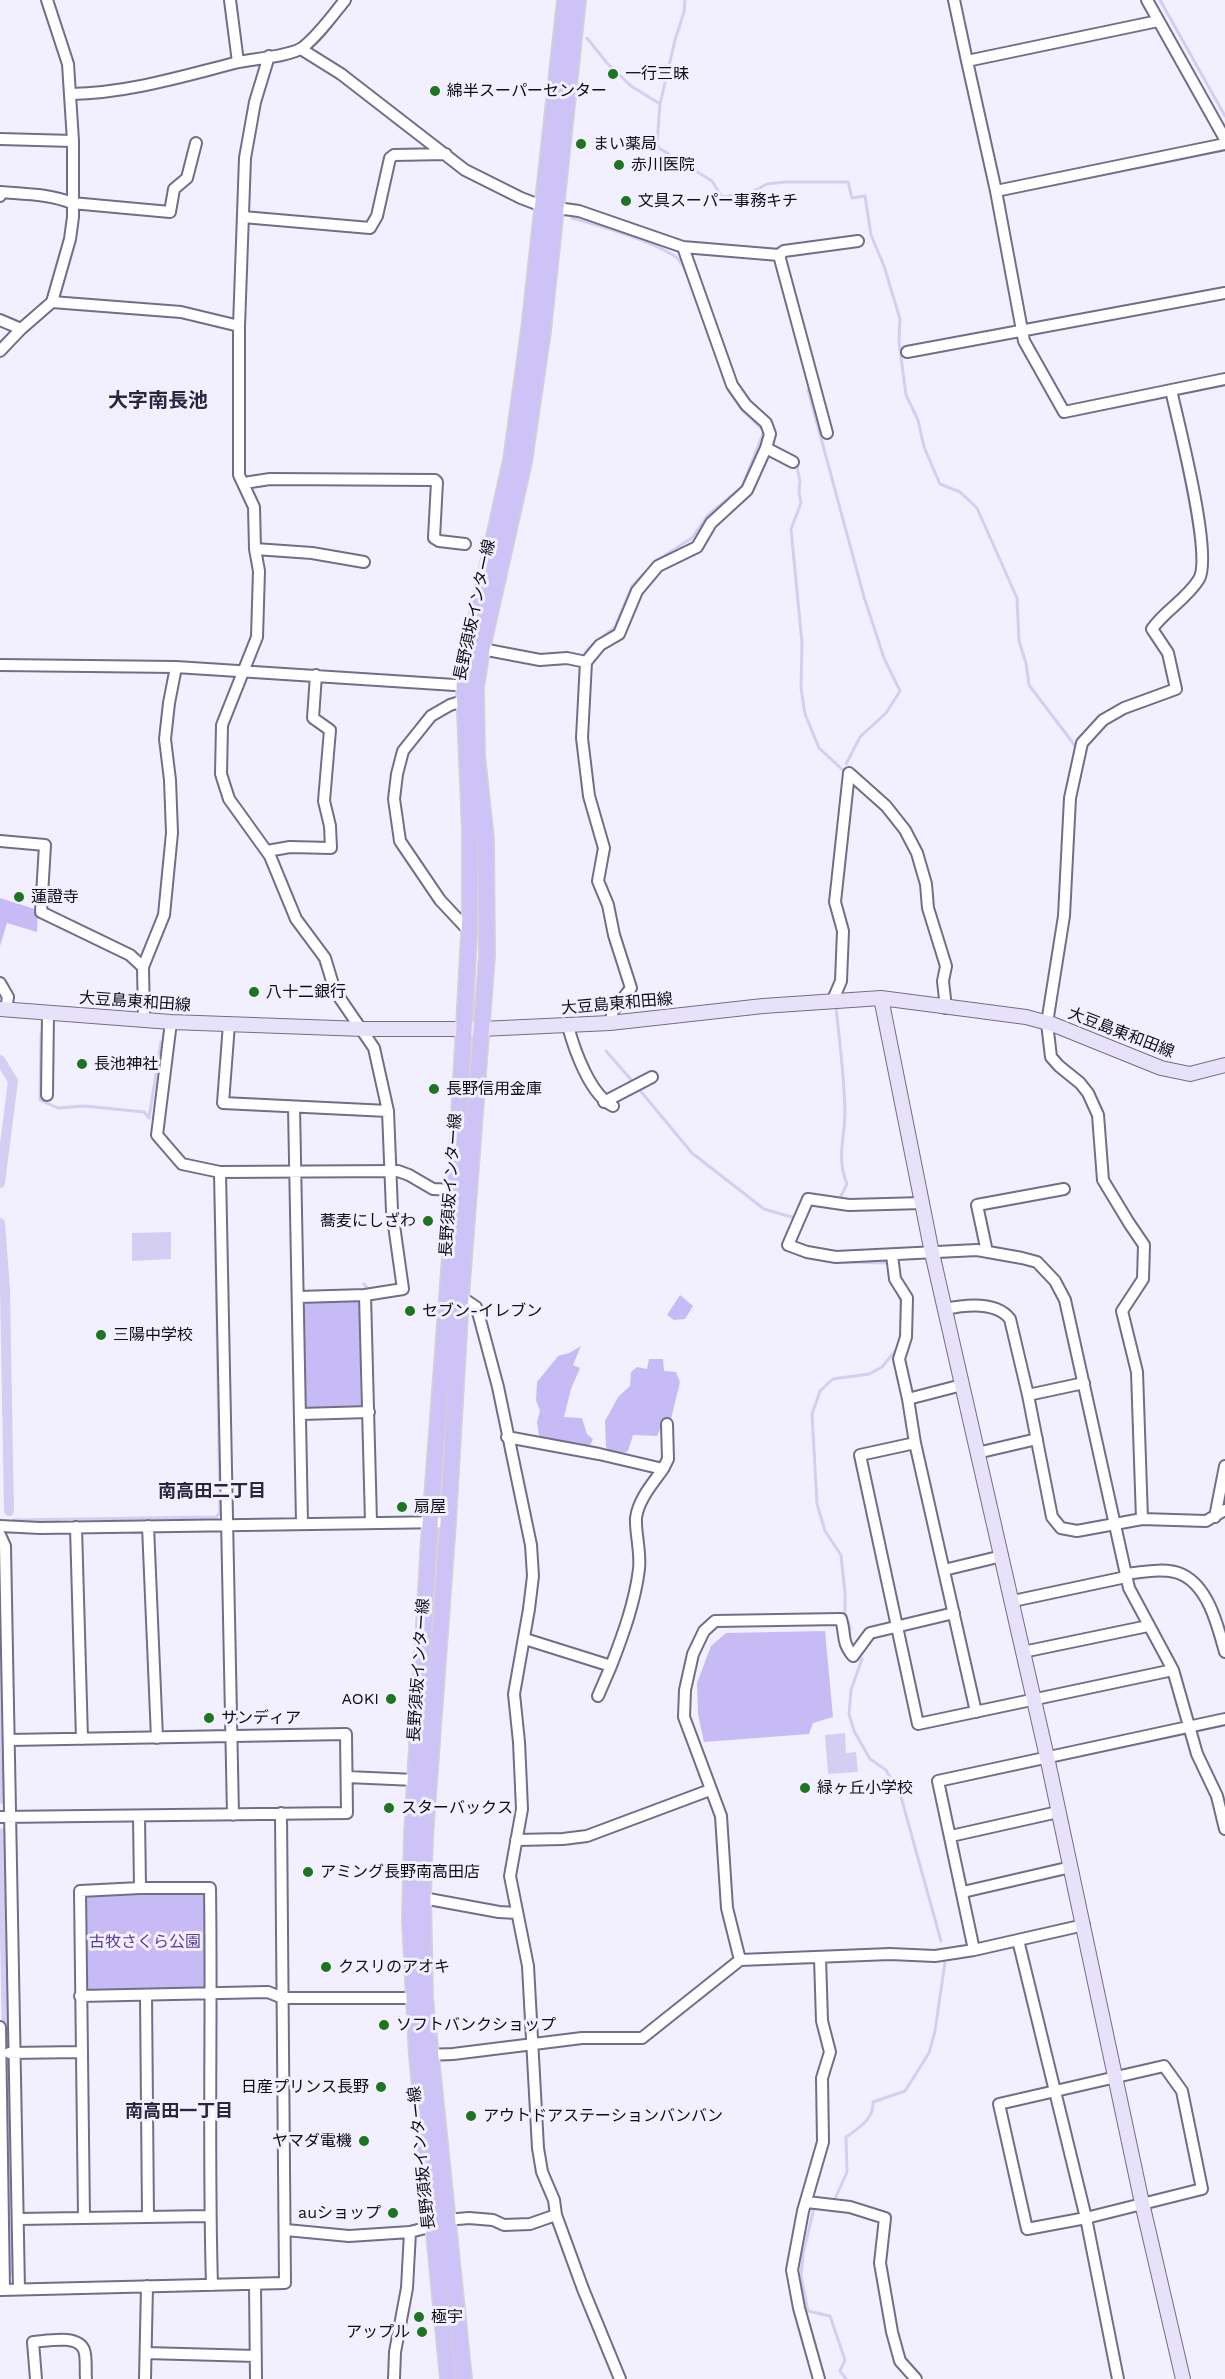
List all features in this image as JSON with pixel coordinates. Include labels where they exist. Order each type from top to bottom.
[{"type":"main road","name":"長野須坂インター線","points":[[419,1998],[425,1837],[488,911],[486,839],[468,691],[482,650],[524,462],[543,331],[549,207],[566,0]]},
{"type":"main road","name":"長野須坂インター線","points":[[448,2379],[439,2223],[410,1921],[415,1780],[430,1521],[455,1190],[469,931],[468,691],[470,645],[511,460],[578,0]]},
{"type":"main road","name":"長野須坂インター線","points":[[439,2223],[464,2379]]},
{"type":"street","points":[[0,351],[52,302],[70,239],[73,141],[71,94],[68,64],[47,0]]},
{"type":"street","points":[[230,0],[238,62]]},
{"type":"street","points":[[71,94],[88,94],[172,81],[238,62],[287,54],[301,49],[345,0]]},
{"type":"street","points":[[954,0],[996,191],[1024,341],[1064,411],[1225,379]]},
{"type":"street","points":[[996,191],[1225,141],[1147,0]]},
{"type":"street","points":[[968,61],[1158,21]]},
{"type":"street","points":[[301,49],[341,74],[465,170],[521,198],[549,207],[579,211],[683,247],[779,255],[784,251],[858,241]]},
{"type":"street","points":[[269,56],[255,102],[245,158],[239,326],[239,475],[254,507],[255,549],[259,572],[258,625],[256,637],[222,725],[221,774],[229,799],[267,850],[296,919],[320,949],[335,991],[374,1048],[388,1111],[392,1211],[403,1289],[365,1295],[299,1297]]},
{"type":"street","points":[[0,139],[73,141]]},
{"type":"street","points":[[0,196],[1,192],[50,197],[72,203],[170,213],[174,189],[187,178],[196,143]]},
{"type":"street","points":[[243,217],[370,228],[377,216],[390,158],[394,154],[446,154]]},
{"type":"street","points":[[610,1023],[613,1011],[631,988],[614,935],[608,905],[598,881],[604,848],[589,796],[582,738],[586,662],[600,645],[619,634],[637,591],[658,566],[697,547],[711,523],[747,490],[770,434],[766,423],[746,405],[732,385],[683,247]]},
{"type":"street","points":[[779,255],[827,434]]},
{"type":"street","points":[[908,352],[1225,293]]},
{"type":"street","points":[[52,302],[181,312],[239,326]]},
{"type":"street","points":[[0,320],[21,329]]},
{"type":"street","points":[[1142,1520],[1137,1372],[1122,1311],[1143,1279],[1144,1245],[1103,1180],[1098,1115],[1088,1093],[1080,1083],[1051,1057],[1047,1023],[1064,916],[1070,798],[1082,743],[1103,720],[1124,708],[1176,689],[1168,653],[1152,629],[1156,622],[1182,600],[1200,577],[1203,566],[1201,536],[1171,390]]},
{"type":"street","points":[[766,448],[793,462]]},
{"type":"street","points":[[243,483],[270,479],[435,480],[437,482],[434,538],[439,541],[465,544]]},
{"type":"street","points":[[255,549],[312,553],[364,562]]},
{"type":"street","points":[[482,650],[540,660],[567,658],[586,662]]},
{"type":"street","points":[[0,665],[242,670],[316,675],[468,691]]},
{"type":"street","points":[[144,1020],[143,967],[164,915],[172,832],[170,780],[165,739],[176,667]]},
{"type":"street","points":[[267,850],[290,847],[331,848],[330,826],[324,801],[330,730],[313,718],[316,675]]},
{"type":"street","points":[[468,691],[431,716],[403,751],[394,799],[400,841],[440,900],[469,931]]},
{"type":"street","points":[[832,1002],[841,981],[843,932],[835,902],[849,773],[886,806],[905,830],[917,853],[926,884],[928,908],[946,966],[943,981],[946,1008]]},
{"type":"street","points":[[0,841],[45,845],[41,912],[130,955],[143,967]]},
{"type":"street","points":[[0,983],[8,997],[3,1009]]},
{"type":"street","points":[[881,998],[932,1253],[1013,1601],[1142,2203],[1183,2379]]},
{"type":"street","name":"大豆島東和田線","points":[[3,1009],[171,1022],[363,1029],[481,1029],[610,1023],[763,1006],[881,998],[1026,1017],[1047,1023],[1161,1068],[1190,1074],[1225,1065]]},
{"type":"street","points":[[47,1095],[48,1012]]},
{"type":"street","points":[[171,1022],[157,1135],[182,1164],[220,1172],[404,1172],[433,1189],[455,1190]]},
{"type":"street","points":[[230,1024],[223,1103],[388,1111]]},
{"type":"street","points":[[568,1026],[574,1050],[608,1104],[652,1077]]},
{"type":"street","points":[[294,1107],[302,1523]]},
{"type":"street","points":[[220,1172],[233,1815]]},
{"type":"street","points":[[987,1252],[977,1205],[1064,1189]]},
{"type":"street","points":[[923,1203],[849,1205],[808,1199],[788,1245],[807,1252],[836,1257],[977,1250],[1037,1262],[1055,1281],[1065,1300],[1132,1598],[1173,1670],[1197,1754],[1217,1796],[1225,1828]]},
{"type":"street","points":[[892,1255],[895,1279],[907,1298],[906,1338],[899,1359],[915,1443],[976,1712]]},
{"type":"street","points":[[365,1295],[371,1522]]},
{"type":"street","points":[[461,1297],[476,1307],[498,1387],[531,1545],[533,1576],[525,1640],[514,1694],[522,1809],[510,1876],[528,1966],[538,2148],[542,2172],[554,2200],[556,2215],[620,2379]]},
{"type":"street","points":[[945,1309],[964,1305],[982,1306],[1005,1312],[1010,1318],[1052,1517],[1057,1525],[1069,1531],[1077,1531],[1142,1520],[1206,1521],[1225,1510]]},
{"type":"street","points":[[1028,1395],[1084,1383]]},
{"type":"street","points":[[908,1399],[962,1385]]},
{"type":"street","points":[[301,1414],[369,1412]]},
{"type":"street","points":[[598,1696],[626,1626],[639,1569],[640,1543],[636,1517],[644,1497],[668,1459],[667,1424]]},
{"type":"street","points":[[507,1437],[599,1454],[663,1469]]},
{"type":"street","points":[[977,1453],[1037,1439]]},
{"type":"street","points":[[915,1443],[860,1455],[918,1724],[1173,1670]]},
{"type":"street","points":[[1215,1516],[1225,1466]]},
{"type":"street","points":[[0,1526],[448,1522]]},
{"type":"street","points":[[148,1526],[157,1738]]},
{"type":"street","points":[[76,1527],[82,1739]]},
{"type":"street","points":[[0,1535],[5,1546],[9,1740],[5,1817],[15,2053],[19,2289]]},
{"type":"street","points":[[944,1570],[1002,1556]]},
{"type":"street","points":[[1013,1601],[1153,1570],[1182,1574],[1207,1599],[1225,1652]]},
{"type":"street","points":[[740,1960],[727,1908],[721,1816],[684,1717],[683,1704],[693,1654],[704,1631],[714,1621],[841,1619],[844,1644],[853,1656],[870,1633],[954,1613]]},
{"type":"street","points":[[1023,1652],[1148,1626]]},
{"type":"street","points":[[525,1640],[611,1666]]},
{"type":"street","points":[[974,1950],[938,1781],[1225,1719]]},
{"type":"street","points":[[5,1817],[347,1813],[346,1734],[9,1740]]},
{"type":"street","points":[[347,1777],[415,1780]]},
{"type":"street","points":[[516,1840],[587,1836],[710,1790]]},
{"type":"street","points":[[951,1836],[1058,1812]]},
{"type":"street","points":[[0,2027],[2,2290],[285,2283],[281,1813]]},
{"type":"street","points":[[139,1816],[140,1888]]},
{"type":"street","points":[[963,1892],[1071,1867]]},
{"type":"street","points":[[84,2218],[80,1891],[210,1888],[212,2285]]},
{"type":"street","points":[[423,1898],[499,1912],[517,1913]]},
{"type":"street","points":[[424,2055],[582,2038],[642,2038],[740,1960],[890,1954],[935,1956],[974,1950],[1084,1925]]},
{"type":"street","points":[[1018,1940],[1086,2218],[1118,2379]]},
{"type":"street","points":[[819,2379],[799,2308],[792,2270],[807,2202],[824,2142],[822,2078],[830,2052],[822,2021],[820,1958]]},
{"type":"street","points":[[80,1996],[268,1992],[282,1998],[419,1998]]},
{"type":"street","points":[[146,1995],[148,2217]]},
{"type":"street","points":[[0,2054],[81,2052]]},
{"type":"street","points":[[1164,2066],[1182,2091],[1202,2189],[1086,2218],[1027,2229],[999,2104],[1056,2091],[1164,2066]]},
{"type":"street","points":[[807,2202],[850,2207],[885,2218],[880,2263],[892,2332],[900,2361],[916,2379]]},
{"type":"street","points":[[286,2230],[349,2236],[410,2232],[439,2223],[469,2218],[493,2220],[504,2225],[530,2224],[556,2215]]},
{"type":"street","points":[[18,2219],[210,2216]]},
{"type":"street","points":[[394,2379],[395,2352],[407,2288],[410,2232]]},
{"type":"street","points":[[255,2284],[256,2379]]},
{"type":"street","points":[[145,2379],[147,2286]]},
{"type":"street","points":[[36,2379],[33,2342],[71,2340],[80,2343],[84,2350],[86,2379]]},
{"type":"street","points":[[146,2353],[256,2356]]},
{"type":"green space","points":[[0,898],[38,910],[37,932],[7,923],[0,946]]},
{"type":"green space","points":[[680,1295],[693,1306],[685,1319],[674,1320],[667,1315]]},
{"type":"green space","points":[[356,1301],[359,1303],[361,1410],[309,1411],[304,1407],[302,1307],[308,1302]]},
{"type":"green space","points":[[581,1346],[573,1365],[580,1368],[571,1389],[564,1417],[582,1418],[587,1434],[593,1439],[587,1452],[539,1437],[537,1422],[540,1411],[536,1400],[537,1382],[558,1356]]},
{"type":"green space","points":[[649,1359],[663,1359],[664,1371],[676,1372],[680,1382],[671,1419],[661,1427],[657,1436],[633,1435],[628,1451],[615,1457],[606,1447],[605,1421],[618,1397],[630,1386],[631,1372],[637,1367],[647,1369]]},
{"type":"green space","points":[[825,1631],[833,1717],[813,1723],[809,1734],[704,1742],[698,1714],[697,1683],[711,1646],[726,1633]]},
{"type":"green space","name":"古牧さくら公園","points":[[210,1888],[212,1994],[80,1996],[80,1891]]},
{"type":"shaded area","points":[[171,1232],[171,1259],[132,1261],[132,1233]]},
{"type":"shaded area","points":[[845,1733],[846,1753],[856,1752],[858,1772],[828,1774],[825,1735]]},
{"type":"waterway","points":[[660,104],[684,12],[685,0]]},
{"type":"waterway","points":[[1160,0],[1225,116]]},
{"type":"waterway","points":[[587,38],[607,63],[631,86],[660,104],[657,144],[659,148],[712,181],[722,197],[750,193],[767,184],[785,182],[848,182],[852,198],[865,196],[871,235],[884,266],[900,319],[899,342],[906,395],[918,420],[924,447],[940,484],[960,492],[977,508],[1017,598],[1019,641],[1026,663],[1029,685],[1076,747],[1075,751]]},
{"type":"waterway","points":[[572,218],[654,245],[678,259],[687,273]]},
{"type":"waterway","points":[[600,639],[615,627],[632,586],[656,561],[692,538],[708,515],[742,487],[764,431],[742,410],[729,391],[694,293]]},
{"type":"waterway","points":[[808,390],[864,597],[884,658],[900,691],[886,713],[860,737],[846,764]]},
{"type":"waterway","points":[[796,463],[801,503],[791,529],[802,643],[801,688],[805,714],[819,748],[845,772]]},
{"type":"waterway","points":[[583,657],[595,643]]},
{"type":"waterway","points":[[578,724],[580,668]]},
{"type":"waterway","points":[[317,955],[325,976]]},
{"type":"waterway","points":[[836,1008],[845,1111],[842,1165],[847,1184],[841,1196]]},
{"type":"waterway","points":[[41,1034],[40,1100],[58,1108],[85,1106],[144,1112],[149,1118]]},
{"type":"waterway","points":[[159,1054],[161,1042]]},
{"type":"waterway","points":[[606,1051],[634,1083]]},
{"type":"waterway","points":[[0,1060],[13,1081],[0,1183]]},
{"type":"waterway","points":[[149,1118],[157,1067]]},
{"type":"waterway","points":[[638,1088],[692,1153],[764,1209],[795,1218]]},
{"type":"waterway","points":[[13,1520],[216,1517],[220,1513],[215,1195]]},
{"type":"waterway","points":[[0,1223],[5,1289],[9,1511]]},
{"type":"waterway","points":[[834,1262],[890,1263]]},
{"type":"waterway","points":[[364,1284],[371,1290]]},
{"type":"waterway","points":[[896,1289],[901,1302],[901,1324]]},
{"type":"waterway","points":[[849,1637],[850,1627],[845,1613],[841,1555],[825,1531],[817,1504],[812,1414],[820,1391],[833,1379],[869,1374],[882,1367],[896,1350]]},
{"type":"waterway","points":[[0,1577],[3,1799]]},
{"type":"waterway","points":[[862,1659],[851,1690],[849,1714],[854,1731],[870,1759],[886,1770],[901,1797],[941,1941]]},
{"type":"waterway","points":[[3,1833],[7,2038]]},
{"type":"waterway","points":[[834,2201],[847,2172],[846,2137],[868,2118],[873,2102],[905,2091],[929,2053],[935,2031],[945,1962]]},
{"type":"waterway","points":[[7,2069],[11,2270]]},
{"type":"waterway","points":[[814,2208],[803,2254],[801,2276],[808,2311],[830,2316],[845,2360],[840,2371],[846,2379]]},
{"type":"place","name":"一行三昧","points":[[613,74]]},
{"type":"place","name":"綿半スーパーセンター","points":[[435,91]]},
{"type":"place","name":"まい薬局","points":[[581,144]]},
{"type":"place","name":"赤川医院","points":[[619,165]]},
{"type":"place","name":"文具スーパー事務キチ","points":[[626,201]]},
{"type":"place","name":"蓮證寺","points":[[19,897]]},
{"type":"place","name":"八十二銀行","points":[[254,992]]},
{"type":"place","name":"長池神社","points":[[82,1064]]},
{"type":"place","name":"長野信用金庫","points":[[434,1089]]},
{"type":"place","name":"蕎麦にしざわ","points":[[428,1221]]},
{"type":"place","name":"セブン-イレブン","points":[[410,1311]]},
{"type":"place","name":"三陽中学校","points":[[101,1335]]},
{"type":"place","name":"扇屋","points":[[402,1507]]},
{"type":"place","name":"AOKI","points":[[391,1699]]},
{"type":"place","name":"サンディア","points":[[209,1718]]},
{"type":"place","name":"緑ヶ丘小学校","points":[[805,1788]]},
{"type":"place","name":"スターバックス","points":[[389,1808]]},
{"type":"place","name":"アミング長野南高田店","points":[[308,1872]]},
{"type":"place","name":"クスリのアオキ","points":[[326,1967]]},
{"type":"place","name":"ソフトバンクショップ","points":[[384,2025]]},
{"type":"place","name":"日産プリンス長野","points":[[381,2087]]},
{"type":"place","name":"アウトドアステーションバンバン","points":[[471,2116]]},
{"type":"place","name":"ヤマダ電機","points":[[364,2141]]},
{"type":"place","name":"auショップ","points":[[393,2213]]},
{"type":"place","name":"極宇","points":[[419,2317]]},
{"type":"place","name":"アップル","points":[[422,2332]]},
{"type":"district","name":"大字南長池","points":[[158,401]]},
{"type":"district","name":"南高田二丁目","points":[[212,1492]]},
{"type":"district","name":"南高田一丁目","points":[[179,2112]]}]
